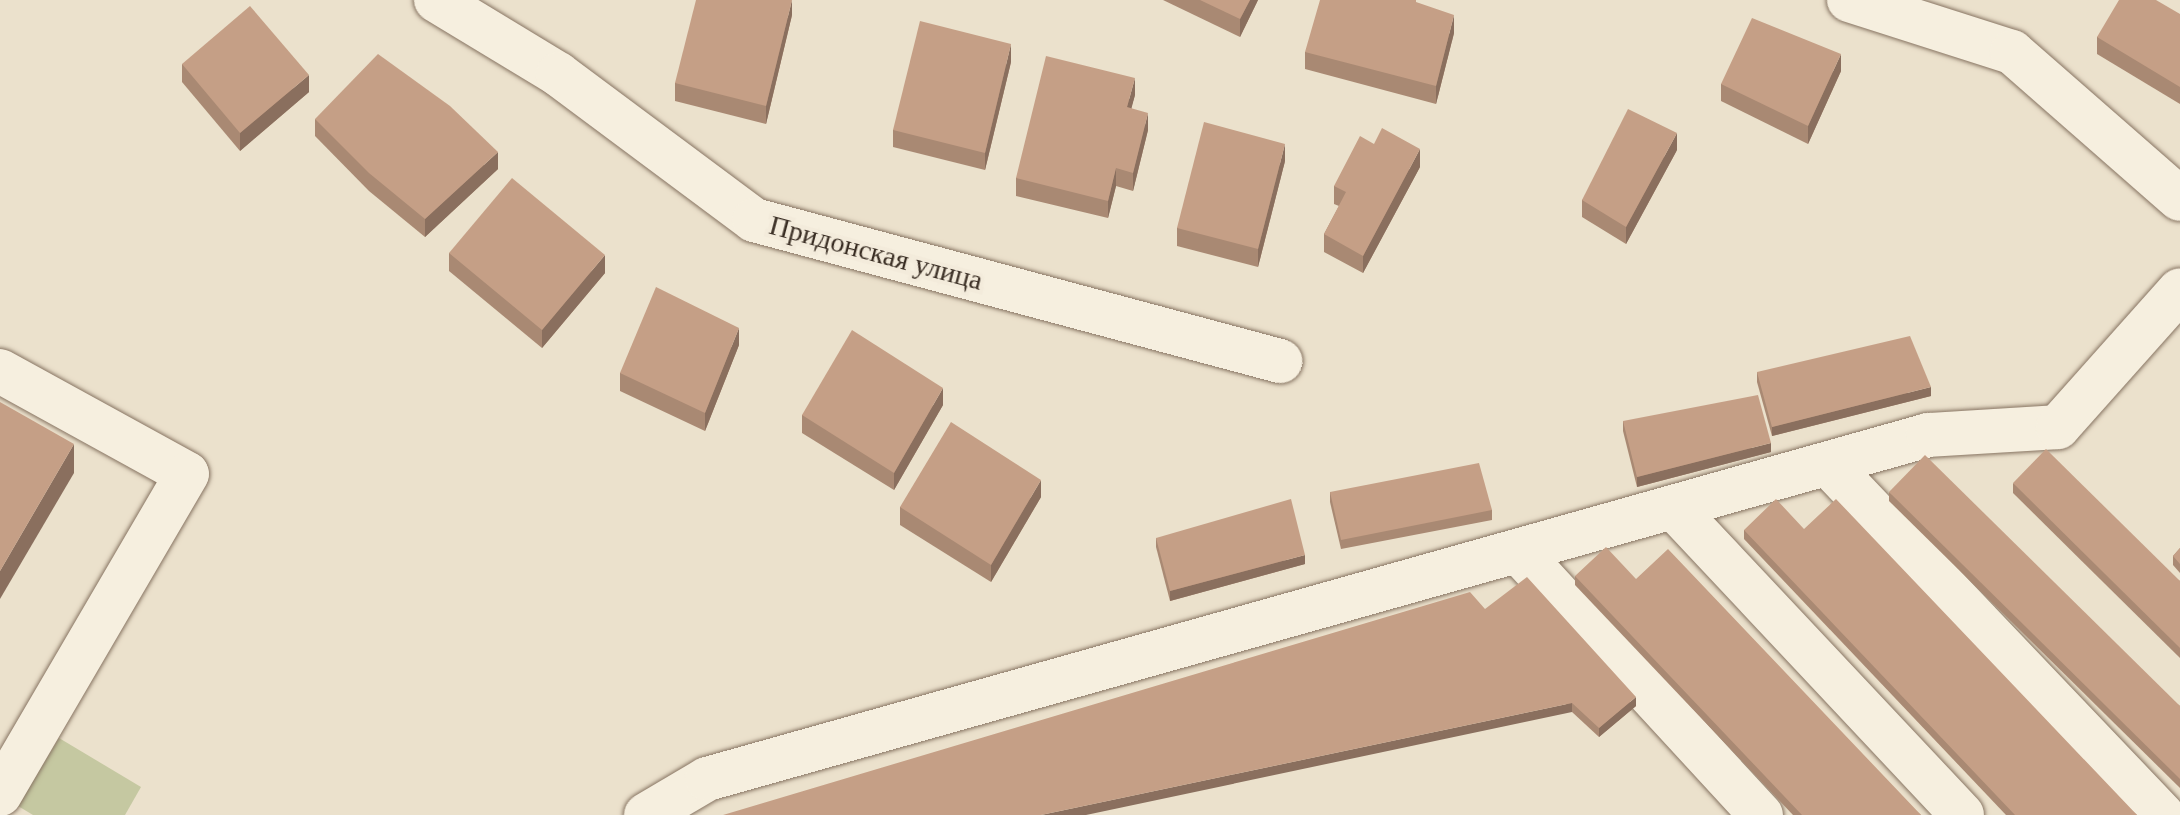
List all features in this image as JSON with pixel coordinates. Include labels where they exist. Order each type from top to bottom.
[{"type":"street","points":[[1849,0],[2012,52],[2180,199]]},
{"type":"street","name":"Придонская улица","points":[[457,5],[558,74],[754,220],[1280,361]]},
{"type":"street","points":[[646,815],[707,779],[1928,435],[2058,427],[2180,290]]},
{"type":"street","points":[[0,371],[187,474],[0,794]]},
{"type":"street","points":[[1828,464],[2162,815]]},
{"type":"street","points":[[1673,507],[1962,815]]},
{"type":"street","points":[[1518,551],[1761,815]]},
{"type":"green space","points":[[59,738],[141,787],[125,815],[33,815],[18,806]]},
{"type":"building","points":[[696,0],[792,0],[766,106],[675,83]]},
{"type":"building","points":[[1200,0],[1250,0],[1240,19]]},
{"type":"building","points":[[1320,0],[1416,0],[1454,15],[1436,86],[1305,52]]},
{"type":"building","points":[[2119,0],[2156,0],[2180,14],[2180,87],[2097,37]]},
{"type":"building","points":[[250,6],[309,75],[240,133],[182,64]]},
{"type":"building","points":[[1752,18],[1841,54],[1808,126],[1721,84]]},
{"type":"building","points":[[920,21],[1011,44],[985,153],[893,130]]},
{"type":"building","points":[[378,54],[450,106],[498,152],[425,219],[369,173],[315,119]]},
{"type":"building","points":[[1046,56],[1135,78],[1127,107],[1148,113],[1133,173],[1116,168],[1108,201],[1016,178]]},
{"type":"building","points":[[1628,109],[1677,133],[1626,227],[1582,200]]},
{"type":"building","points":[[1204,122],[1285,144],[1258,249],[1177,228]]},
{"type":"building","points":[[1382,128],[1420,149],[1363,256],[1324,234],[1346,192],[1334,186],[1360,136],[1374,144]]},
{"type":"building","points":[[512,178],[605,255],[542,330],[449,253]]},
{"type":"building","points":[[656,287],[739,328],[705,413],[620,373]]},
{"type":"building","points":[[852,330],[943,388],[894,473],[802,415]]},
{"type":"building","points":[[1910,336],[1931,387],[1772,427],[1757,372]]},
{"type":"building","points":[[1758,395],[1771,443],[1637,477],[1623,421]]},
{"type":"building","points":[[0,402],[74,444],[0,571]]},
{"type":"building","points":[[951,422],[1041,480],[991,565],[900,507]]},
{"type":"building","points":[[2046,449],[2180,581],[2180,648],[2013,483]]},
{"type":"building","points":[[1925,455],[2180,706],[2180,779],[1889,492]]},
{"type":"building","points":[[1479,463],[1492,510],[1341,540],[1330,492]]},
{"type":"building","points":[[1291,499],[1305,555],[1170,591],[1156,538]]},
{"type":"building","points":[[1776,499],[1804,529],[1836,499],[2137,815],[2015,815],[1744,530]]},
{"type":"building","points":[[1606,547],[1636,579],[1668,549],[1921,815],[1802,815],[1575,576]]},
{"type":"building","points":[[2180,548],[2180,564],[2173,556]]},
{"type":"building","points":[[1527,577],[1636,697],[1599,728],[1572,703],[1041,815],[723,815],[1470,592],[1485,609]]}]
